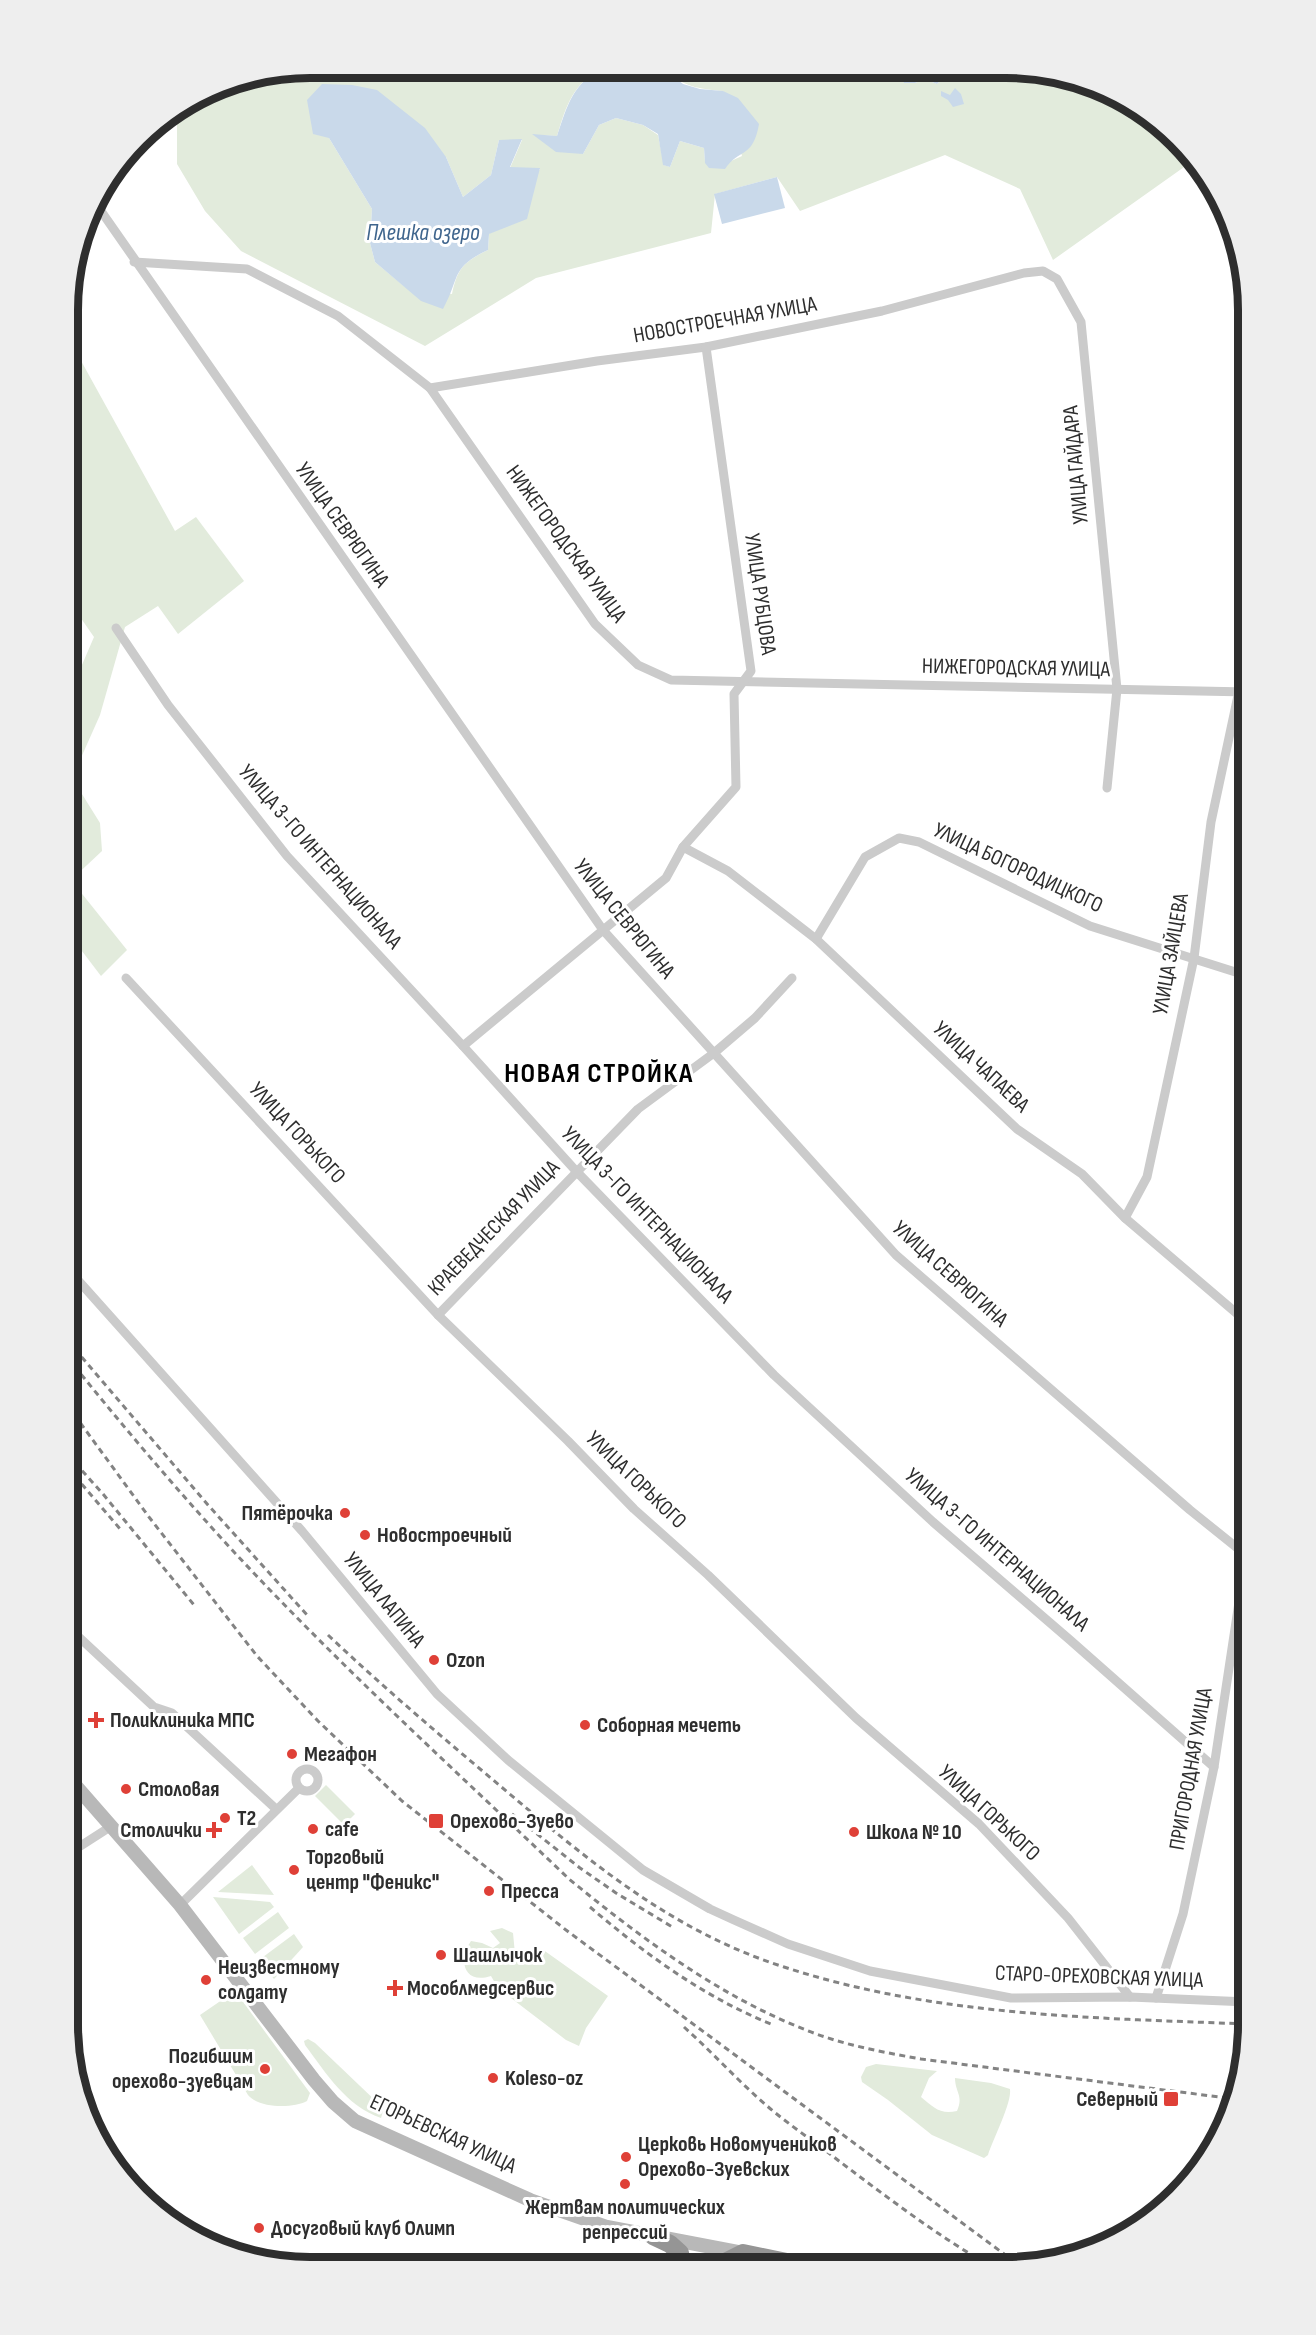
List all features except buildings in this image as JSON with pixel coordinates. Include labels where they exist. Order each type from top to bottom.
[{"type":"highway","points":[[654,2236],[670,2244],[680,2253],[681,2257]]},
{"type":"highway","points":[[736,2257],[744,2253]]},
{"type":"highway","name":"ЕГОРЬЕВСКАЯ УЛИЦА","points":[[744,2253],[763,2257]]},
{"type":"main road","name":"ЕГОРЬЕВСКАЯ УЛИЦА","points":[[78,1789],[180,1905],[314,2080],[333,2102],[355,2121],[557,2211],[607,2227],[744,2253]]},
{"type":"street","name":"УЛИЦА СЕВРЮГИНА","points":[[100,211],[134,262],[603,930],[896,1255],[1190,1510],[1238,1549]]},
{"type":"street","name":"НИЖЕГОРОДСКАЯ УЛИЦА","points":[[134,262],[246,269],[338,316],[430,388],[595,624],[638,664],[671,680],[1238,692]]},
{"type":"street","name":"УЛИЦА ГАЙДАРА","points":[[1024,273],[1043,272],[1057,279],[1081,322],[1117,689]]},
{"type":"street","name":"НОВОСТРОЕЧНАЯ УЛИЦА","points":[[430,388],[597,361],[706,347],[882,310],[1024,273]]},
{"type":"street","name":"УЛИЦА РУБЦОВА","points":[[463,1046],[666,878],[683,847],[736,787],[734,694],[751,671],[706,347]]},
{"type":"street","name":"УЛИЦА 3-ГО ИНТЕРНАЦИОНАЛА","points":[[116,628],[168,705],[286,856],[576,1171],[774,1375],[933,1522],[1214,1767]]},
{"type":"street","points":[[1107,788],[1117,689]]},
{"type":"street","name":"УЛИЦА ЗАЙЦЕВА","points":[[1125,1218],[1147,1177],[1194,958],[1211,822],[1238,716]]},
{"type":"street","name":"УЛИЦА БОГОРОДИЦКОГО","points":[[816,939],[866,857],[899,838],[920,842],[1090,926],[1238,973]]},
{"type":"street","name":"УЛИЦА ЧАПАЕВА","points":[[683,847],[728,871],[816,939],[1017,1129],[1082,1174],[1125,1218],[1238,1314]]},
{"type":"street","name":"УЛИЦА ГОРЬКОГО","points":[[126,978],[438,1315],[568,1441],[634,1509],[708,1575],[856,1718],[979,1824],[1068,1918],[1130,1997]]},
{"type":"street","name":"КРАЕВЕДЧЕСКАЯ УЛИЦА","points":[[438,1315],[638,1109],[714,1053],[755,1018],[792,978]]},
{"type":"street","name":"УЛИЦА ЛАПИНА","points":[[78,1280],[302,1531],[436,1694],[508,1760],[643,1870],[710,1909]]},
{"type":"street","name":"ПРИГОРОДНАЯ УЛИЦА","points":[[1156,1998],[1183,1914],[1214,1767],[1238,1608]]},
{"type":"street","points":[[78,1636],[154,1707],[172,1713],[276,1809]]},
{"type":"street","points":[[180,1905],[299,1788]]},
{"type":"street","points":[[78,1848],[110,1827]]},
{"type":"street","name":"СТАРО-ОРЕХОВСКАЯ УЛИЦА","points":[[710,1909],[788,1944],[870,1971],[1011,1998],[1130,1997],[1238,2002]]},
{"type":"green space","points":[[295,78],[588,78],[572,96],[557,136],[534,135],[583,154],[599,125],[616,118],[643,125],[658,135],[664,165],[670,167],[680,141],[704,148],[705,162],[731,161],[742,156],[723,91],[689,85],[676,78],[913,78],[915,83],[925,79],[937,84],[941,80],[948,81],[948,78],[1021,78],[1051,82],[1081,90],[1109,102],[1147,126],[1170,146],[1187,165],[1053,260],[1020,189],[945,155],[800,211],[777,177],[715,194],[711,233],[536,278],[425,346],[241,251],[205,211],[177,164],[177,120],[181,117],[235,90],[265,82]],"holes":[[[329,138],[446,157],[463,197],[491,175],[499,140],[522,140],[510,168],[540,169],[489,234],[488,250],[463,266],[452,294],[405,287],[375,262],[370,243],[372,209]]]},
{"type":"green space","points":[[78,355],[175,531],[196,517],[244,581],[178,634],[158,606],[125,627],[100,715],[78,764],[78,674],[94,637],[78,614]]},
{"type":"green space","points":[[78,788],[100,823],[102,851],[78,873]]},
{"type":"green space","points":[[78,889],[127,950],[101,976],[78,946]]},
{"type":"green space","points":[[326,1785],[355,1814],[344,1825],[315,1796]]},
{"type":"green space","points":[[252,1865],[274,1895],[218,1892]]},
{"type":"green space","points":[[213,1897],[270,1902],[274,1907],[239,1934]]},
{"type":"green space","points":[[278,1912],[289,1928],[255,1954],[243,1938]]},
{"type":"green space","points":[[502,1928],[513,1933],[515,1954],[523,1957],[542,1949],[608,1996],[586,2028],[579,2046],[566,2040],[498,1988],[491,1976],[482,1978],[469,1974],[464,1962],[471,1941],[493,1948],[500,1943],[490,1931]]},
{"type":"green space","points":[[294,1934],[303,1947],[274,1979],[259,1960]]},
{"type":"green space","points":[[235,1991],[310,2093],[307,2101],[301,2104],[276,2106],[260,2103],[248,2095],[200,2015]]},
{"type":"green space","points":[[308,2039],[381,2106],[383,2111],[381,2118],[357,2105],[338,2088],[305,2045],[304,2041]]},
{"type":"green space","points":[[876,2064],[937,2071],[929,2078],[921,2097],[937,2109],[946,2112],[957,2111],[959,2106],[955,2078],[991,2083],[1010,2089],[1005,2112],[988,2155],[984,2158],[932,2135],[862,2082],[861,2077],[866,2067]]},
{"type":"water","points":[[588,78],[676,78],[683,84],[700,89],[723,91],[738,98],[759,124],[756,135],[749,148],[730,162],[725,169],[709,168],[705,163],[704,148],[680,141],[670,167],[663,165],[658,134],[643,125],[616,118],[599,125],[583,154],[556,152],[532,134],[557,136],[568,105],[578,87]]},
{"type":"water","points":[[903,78],[948,78],[948,82],[941,80],[937,84],[925,79],[915,83],[904,83]]},
{"type":"water","name":"Плешка озеро","points":[[322,84],[352,85],[377,90],[425,128],[446,157],[463,197],[491,175],[499,140],[522,139],[510,167],[540,168],[527,219],[489,234],[488,250],[467,262],[462,268],[443,309],[421,301],[375,262],[370,243],[372,209],[329,138],[313,134],[307,100]]},
{"type":"water","points":[[955,88],[961,94],[964,104],[953,107],[941,96],[941,91],[950,95]]},
{"type":"water","points":[[777,177],[785,208],[722,224],[714,194]]},
{"type":"railway","points":[[78,1353],[208,1505],[308,1616]]},
{"type":"railway","points":[[78,1370],[212,1528],[357,1677],[569,1879],[624,1923],[682,1964],[742,2000],[806,2030],[834,2040],[921,2059],[1227,2098]]},
{"type":"railway","points":[[78,1420],[149,1517],[257,1656],[318,1721],[402,1801],[566,1930],[1008,2257]]},
{"type":"railway","points":[[78,1466],[194,1605]]},
{"type":"railway","points":[[78,1480],[121,1530]]},
{"type":"railway","points":[[328,1635],[429,1726],[594,1863],[665,1912],[702,1933],[742,1951],[784,1967],[841,1983],[898,1996],[956,2005],[1072,2016],[1238,2024]]},
{"type":"railway","points":[[512,1814],[580,1868],[674,1928]]},
{"type":"railway","points":[[590,1907],[654,1958],[699,1988],[771,2024]]},
{"type":"railway","points":[[684,2027],[784,2120],[876,2189],[975,2257]]},
{"type":"place","name":"Пятёрочка","points":[[345,1513]]},
{"type":"place","name":"Новостроечный","points":[[365,1535]]},
{"type":"place","name":"Ozon","points":[[434,1660]]},
{"type":"place","name":"Поликлиника МПС","points":[[96,1720]]},
{"type":"place","name":"Соборная мечеть","points":[[585,1725]]},
{"type":"place","name":"Мегафон","points":[[292,1754]]},
{"type":"place","name":"Столовая","points":[[126,1789]]},
{"type":"place","name":"T2","points":[[225,1818]]},
{"type":"place","name":"Орехово-Зуево","points":[[436,1821]]},
{"type":"place","name":"cafe","points":[[313,1829]]},
{"type":"place","name":"Столички","points":[[214,1830]]},
{"type":"place","name":"Школа № 10","points":[[854,1832]]},
{"type":"place","name":"Торговый центр \"Феникс\"","points":[[294,1870]]},
{"type":"place","name":"Пресса","points":[[489,1891]]},
{"type":"place","name":"Шашлычок","points":[[441,1955]]},
{"type":"place","name":"Неизвестному солдату","points":[[206,1980]]},
{"type":"place","name":"Мособлмедсервис","points":[[395,1988]]},
{"type":"place","name":"Погибшим орехово-зуевцам","points":[[265,2069]]},
{"type":"place","name":"Koleso-oz","points":[[493,2078]]},
{"type":"place","name":"Северный","points":[[1171,2099]]},
{"type":"place","name":"Церковь Новомучеников Орехово-Зуевских","points":[[626,2157]]},
{"type":"place","name":"Жертвам политических репрессий","points":[[625,2184]]},
{"type":"place","name":"Досуговый клуб Олимп","points":[[259,2228]]},
{"type":"district","name":"НОВАЯ СТРОЙКА","points":[[599,1073]]}]
